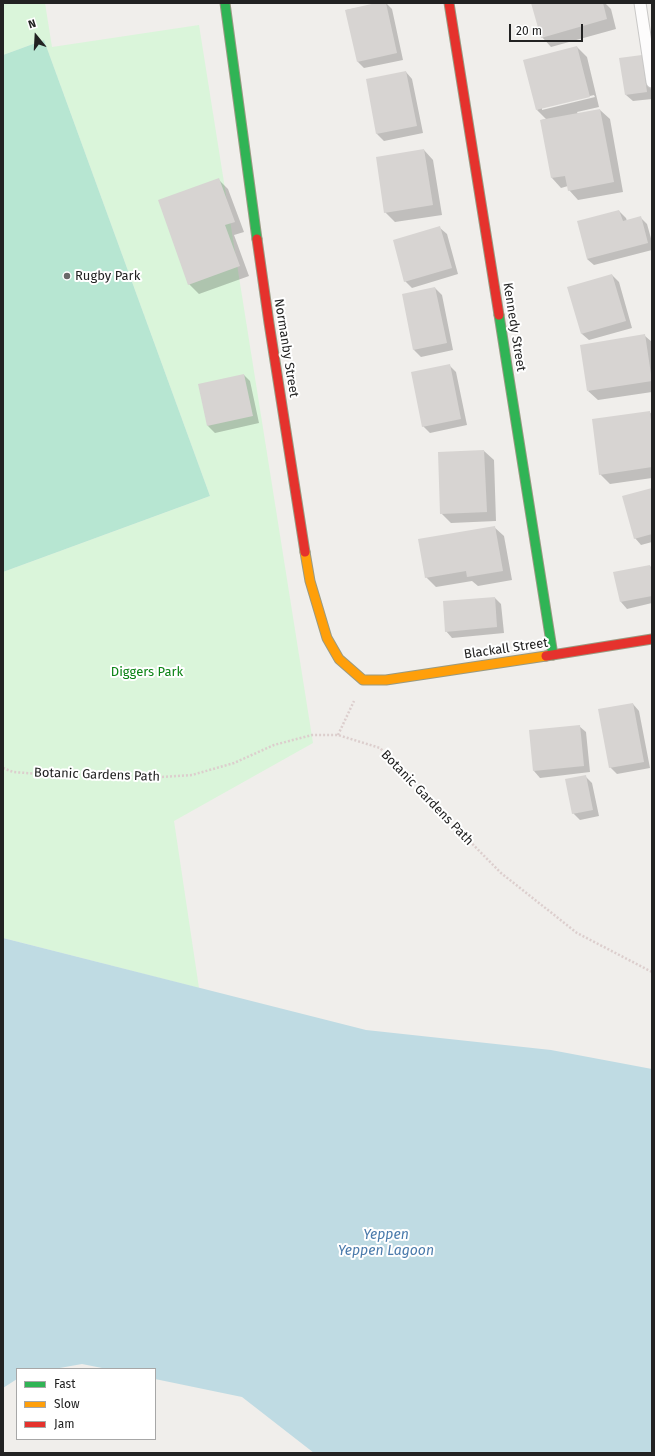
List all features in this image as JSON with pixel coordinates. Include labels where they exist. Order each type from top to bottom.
[{"type":"street","name":"Normanby Street","points":[[225,3],[269,323],[310,581],[327,638],[340,660],[363,680]]},
{"type":"street","name":"Kennedy Street","points":[[449,3],[553,656]]},
{"type":"street","name":"Blackall Street","points":[[363,680],[386,680],[553,656],[652,639]]},
{"type":"lane","points":[[640,3],[652,82]]},
{"type":"path","points":[[338,735],[363,680]]},
{"type":"path","name":"Botanic Gardens Path","points":[[3,768],[13,772],[80,777],[146,778],[192,775],[234,763],[274,744],[312,735],[338,735],[380,748],[404,771],[430,801],[501,873],[577,933],[652,972]]},
{"type":"green space","name":"Diggers Park","points":[[3,3],[45,3],[52,47],[199,25],[313,743],[174,821],[199,988],[3,938],[3,572],[210,496],[44,40],[3,55]]},
{"type":"green space","name":"Rugby Park","points":[[44,40],[210,496],[3,572],[3,55]]},
{"type":"water","name":"Yeppen Yeppen Lagoon","points":[[3,938],[366,1030],[551,1050],[652,1069],[652,1453],[314,1453],[242,1397],[156,1379],[156,1368],[102,1368],[82,1364],[60,1368],[16,1368],[16,1380],[3,1388]]},
{"type":"building","points":[[376,3],[386,3],[397,53],[357,62],[345,10]]},
{"type":"building","points":[[531,3],[603,3],[607,19],[541,38]]},
{"type":"building","points":[[577,46],[590,97],[536,110],[523,60]]},
{"type":"building","points":[[642,55],[647,92],[625,95],[619,58]]},
{"type":"building","points":[[406,71],[417,126],[376,134],[366,79]]},
{"type":"building","points":[[600,109],[614,182],[568,191],[565,176],[551,178],[540,120]]},
{"type":"building","points":[[424,149],[433,205],[384,213],[376,157]]},
{"type":"building","points":[[219,178],[235,222],[225,225],[240,266],[188,285],[158,200]]},
{"type":"building","points":[[619,210],[623,221],[641,216],[648,243],[587,259],[577,221]]},
{"type":"building","points":[[440,226],[452,268],[404,282],[393,240]]},
{"type":"building","points":[[612,274],[626,321],[581,334],[567,287]]},
{"type":"building","points":[[435,287],[447,343],[413,350],[402,294]]},
{"type":"building","points":[[645,334],[652,381],[587,391],[580,345]]},
{"type":"building","points":[[450,364],[461,419],[422,427],[411,372]]},
{"type":"building","points":[[244,374],[253,416],[207,426],[198,384]]},
{"type":"building","points":[[650,411],[652,429],[652,467],[599,475],[592,419]]},
{"type":"building","points":[[484,450],[487,512],[440,514],[438,452]]},
{"type":"building","points":[[652,488],[652,534],[634,539],[622,496]]},
{"type":"building","points":[[495,526],[503,571],[467,577],[466,571],[425,578],[418,539]]},
{"type":"building","points":[[650,565],[652,575],[652,596],[620,602],[613,572]]},
{"type":"building","points":[[495,597],[497,627],[445,632],[443,601]]},
{"type":"building","points":[[633,703],[644,762],[609,768],[598,709]]},
{"type":"building","points":[[580,725],[584,766],[533,771],[529,730]]},
{"type":"building","points":[[586,775],[593,810],[572,814],[565,779]]},
{"type":"traffic: fast","points":[[225,3],[257,239]]},
{"type":"traffic: fast","points":[[499,315],[553,655]]},
{"type":"traffic: slow","points":[[305,552],[310,581],[327,638],[339,659],[363,680],[386,680],[546,656]]},
{"type":"traffic: jam","points":[[449,3],[499,315]]},
{"type":"traffic: jam","points":[[257,239],[305,552]]},
{"type":"traffic: jam","points":[[546,656],[652,639]]},
{"type":"place","name":"Rugby Park","points":[[67,276]]}]
